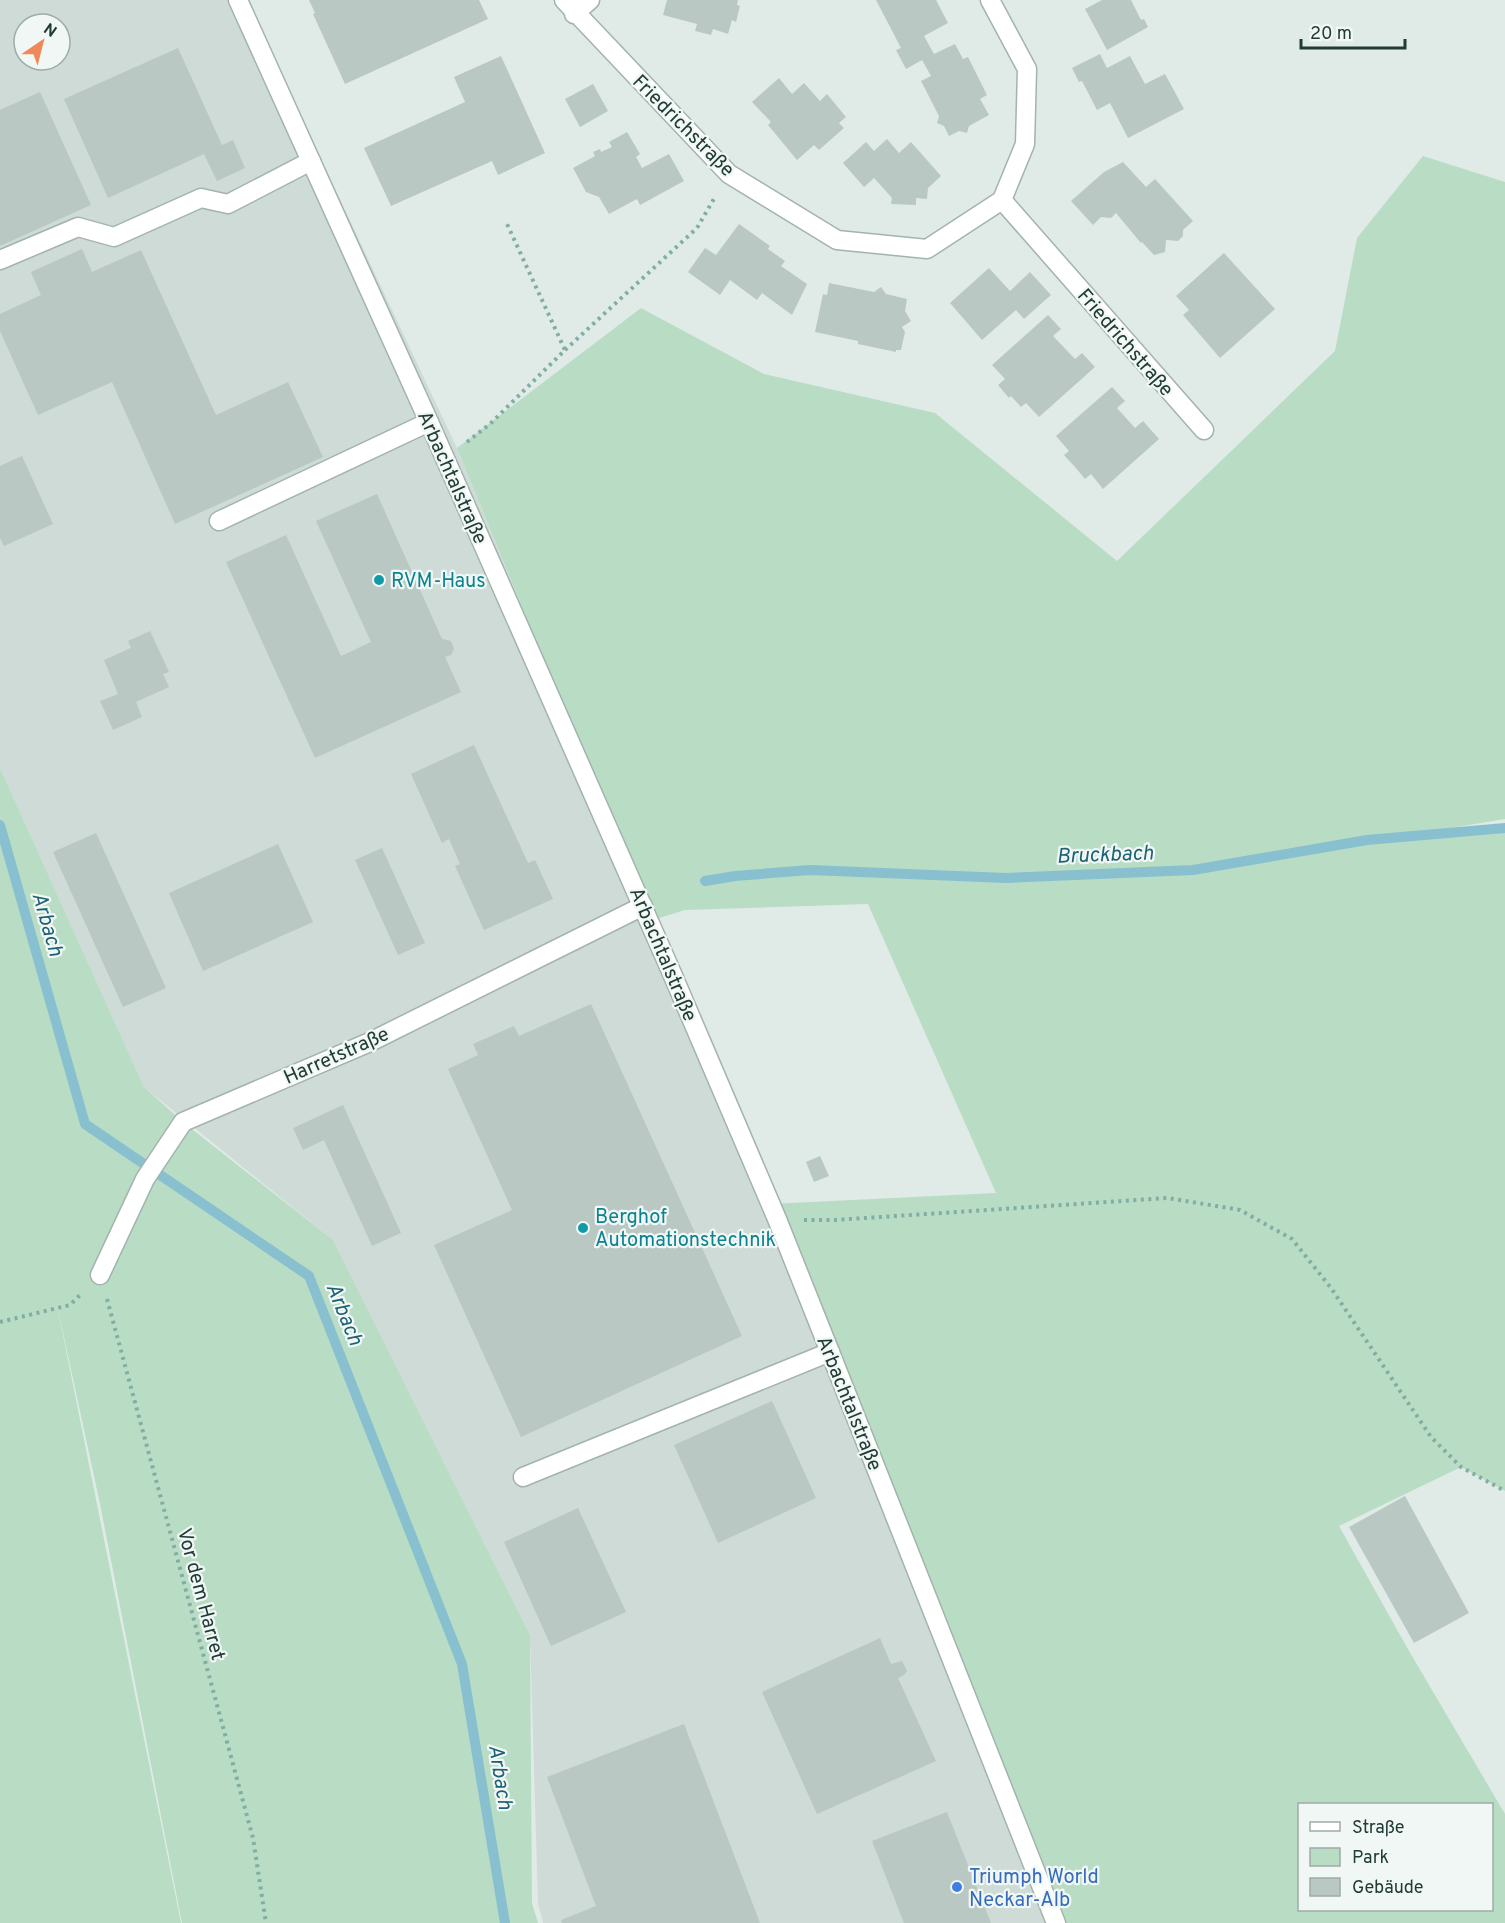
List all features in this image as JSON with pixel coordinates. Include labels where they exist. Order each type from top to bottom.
[{"type":"street","name":"Arbachtalstraße","points":[[238,0],[644,906],[831,1352],[1056,1923]]},
{"type":"street","name":"Friedrichstraße","points":[[590,0],[569,7],[729,174],[837,240],[927,249],[1002,201],[1204,430]]},
{"type":"street","points":[[990,0],[1027,69],[1025,144],[1002,201]]},
{"type":"street","points":[[0,260],[78,227],[114,237],[201,198],[228,204],[311,161]]},
{"type":"street","points":[[219,521],[429,422]]},
{"type":"street","name":"Harretstraße","points":[[100,1275],[146,1179],[183,1122],[370,1041],[644,906]]},
{"type":"street","points":[[523,1477],[831,1352]]},
{"type":"path","points":[[445,458],[490,424],[565,350],[697,228],[729,174]]},
{"type":"path","points":[[507,224],[565,350]]},
{"type":"path","points":[[777,1220],[835,1220],[1168,1198],[1240,1209],[1292,1239],[1331,1287],[1431,1437],[1461,1467],[1505,1491]]},
{"type":"path","points":[[0,1322],[70,1305],[100,1275]]},
{"type":"path","name":"Vor dem Harret","points":[[100,1275],[253,1838],[266,1923]]},
{"type":"shaded area","points":[[0,0],[246,0],[457,448],[1055,1923],[543,1923],[538,1904],[530,1635],[333,1240],[144,1087],[0,768]]},
{"type":"green space","points":[[1423,156],[1505,182],[1505,819],[1396,837],[1505,828],[1505,1491],[1461,1467],[1339,1526],[1505,1814],[1505,1923],[1056,1923],[770,1204],[996,1193],[868,904],[685,910],[650,921],[457,448],[641,308],[764,374],[935,413],[1117,561],[1335,351],[1357,238]]},
{"type":"green space","points":[[0,768],[144,1087],[183,1122],[333,1240],[530,1635],[532,1903],[538,1923],[182,1923],[100,1504],[56,1300],[181,1923],[0,1923]]},
{"type":"building","points":[[309,0],[479,0],[488,19],[345,84],[313,14],[315,13]]},
{"type":"building","points":[[667,0],[738,0],[737,5],[740,6],[736,22],[732,20],[728,34],[713,29],[711,35],[695,31],[697,24],[663,15]]},
{"type":"building","points":[[876,0],[936,0],[948,23],[924,36],[934,54],[955,44],[963,59],[968,57],[987,95],[980,99],[989,115],[969,126],[967,133],[959,131],[949,136],[944,126],[937,123],[939,116],[921,81],[931,76],[922,60],[906,69],[896,50],[901,48]]},
{"type":"building","points":[[1102,0],[1131,0],[1141,20],[1144,19],[1148,27],[1107,50],[1085,9]]},
{"type":"building","points":[[178,48],[222,145],[233,140],[245,168],[217,181],[204,154],[108,198],[64,99]]},
{"type":"building","points":[[1100,54],[1107,68],[1130,56],[1145,84],[1165,74],[1184,109],[1128,138],[1110,103],[1097,110],[1082,81],[1079,82],[1072,68]]},
{"type":"building","points":[[501,56],[545,153],[498,175],[492,161],[391,206],[364,148],[465,102],[454,77]]},
{"type":"building","points":[[779,78],[792,94],[804,83],[820,101],[827,94],[846,117],[839,123],[844,128],[819,150],[814,145],[797,160],[768,125],[771,122],[752,102]]},
{"type":"building","points":[[593,84],[608,111],[580,127],[565,99]]},
{"type":"building","points":[[40,92],[91,205],[0,246],[0,110]]},
{"type":"building","points":[[627,132],[640,154],[636,157],[642,168],[669,154],[684,181],[640,205],[637,199],[609,214],[599,197],[586,192],[573,168],[595,156],[593,152],[600,149],[601,152],[612,147],[609,142]]},
{"type":"building","points":[[887,139],[899,153],[911,142],[941,176],[928,188],[927,199],[916,198],[916,205],[891,204],[892,198],[874,178],[864,187],[843,163],[866,142],[874,151]]},
{"type":"building","points":[[1123,162],[1146,187],[1155,179],[1193,221],[1183,230],[1183,236],[1178,241],[1166,240],[1165,252],[1154,255],[1116,213],[1111,218],[1101,217],[1093,225],[1071,201],[1104,172]]},
{"type":"building","points":[[739,224],[770,246],[768,249],[785,261],[781,266],[807,284],[792,315],[762,293],[757,300],[730,280],[720,295],[688,272],[705,248],[716,255]]},
{"type":"building","points":[[82,249],[92,272],[141,250],[216,415],[288,382],[323,457],[175,524],[112,382],[38,415],[0,331],[0,314],[41,295],[31,272]]},
{"type":"building","points":[[1224,253],[1275,309],[1220,358],[1183,315],[1189,310],[1176,296]]},
{"type":"building","points":[[989,268],[1010,291],[1030,272],[1051,295],[1024,319],[1016,310],[982,340],[950,303]]},
{"type":"building","points":[[829,283],[874,292],[881,287],[886,294],[907,299],[905,311],[911,321],[902,327],[905,332],[901,350],[896,350],[896,352],[815,332],[823,294],[827,295]]},
{"type":"building","points":[[1048,315],[1061,329],[1053,336],[1075,359],[1082,353],[1095,367],[1039,417],[1026,403],[1021,407],[1011,396],[1009,398],[998,385],[1005,379],[992,365]]},
{"type":"building","points":[[1112,387],[1125,401],[1117,408],[1135,428],[1143,421],[1159,439],[1103,489],[1091,474],[1085,479],[1064,455],[1069,451],[1056,436]]},
{"type":"building","points":[[22,456],[53,524],[4,546],[0,538],[0,466]]},
{"type":"building","points":[[377,494],[442,639],[451,641],[454,649],[451,655],[445,657],[461,692],[315,758],[226,562],[286,535],[341,656],[371,642],[316,521]]},
{"type":"building","points":[[150,631],[169,672],[163,674],[169,687],[136,702],[142,717],[113,730],[100,701],[118,694],[104,660],[131,648],[128,641]]},
{"type":"building","points":[[474,745],[528,863],[535,860],[553,899],[484,930],[455,866],[460,864],[449,839],[442,843],[411,774]]},
{"type":"building","points":[[96,833],[166,988],[123,1007],[53,852]]},
{"type":"building","points":[[278,844],[313,922],[203,971],[169,893]]},
{"type":"building","points":[[382,848],[425,943],[398,955],[355,860]]},
{"type":"building","name":"Berghof Automationstechnik","points":[[591,1004],[742,1336],[521,1437],[434,1245],[512,1210],[448,1069],[478,1055],[473,1044],[514,1026],[519,1036]]},
{"type":"building","points":[[343,1105],[401,1233],[372,1246],[324,1140],[303,1150],[293,1128]]},
{"type":"building","points":[[820,1156],[829,1176],[814,1182],[806,1162]]},
{"type":"building","points":[[772,1401],[816,1498],[718,1543],[674,1445]]},
{"type":"building","points":[[1405,1496],[1469,1613],[1414,1643],[1349,1527]]},
{"type":"building","points":[[578,1508],[626,1612],[551,1646],[504,1542]]},
{"type":"building","points":[[880,1638],[891,1664],[902,1661],[907,1671],[898,1678],[936,1761],[817,1814],[762,1692]]},
{"type":"building","points":[[684,1724],[760,1923],[562,1923],[561,1920],[596,1906],[547,1777]]},
{"type":"building","points":[[947,1812],[991,1923],[904,1923],[872,1841]]},
{"type":"waterway","name":"Arbach","points":[[0,825],[85,1124],[309,1276],[462,1664],[505,1923]]},
{"type":"waterway","name":"Bruckbach","points":[[705,881],[735,876],[810,870],[1006,878],[1193,870],[1367,840],[1505,828]]},
{"type":"place","name":"RVM-Haus","points":[[379,580]]},
{"type":"place","name":"Berghof Automationstechnik","points":[[583,1228]]},
{"type":"place","name":"Triumph World Neckar-Alb","points":[[957,1887]]}]
